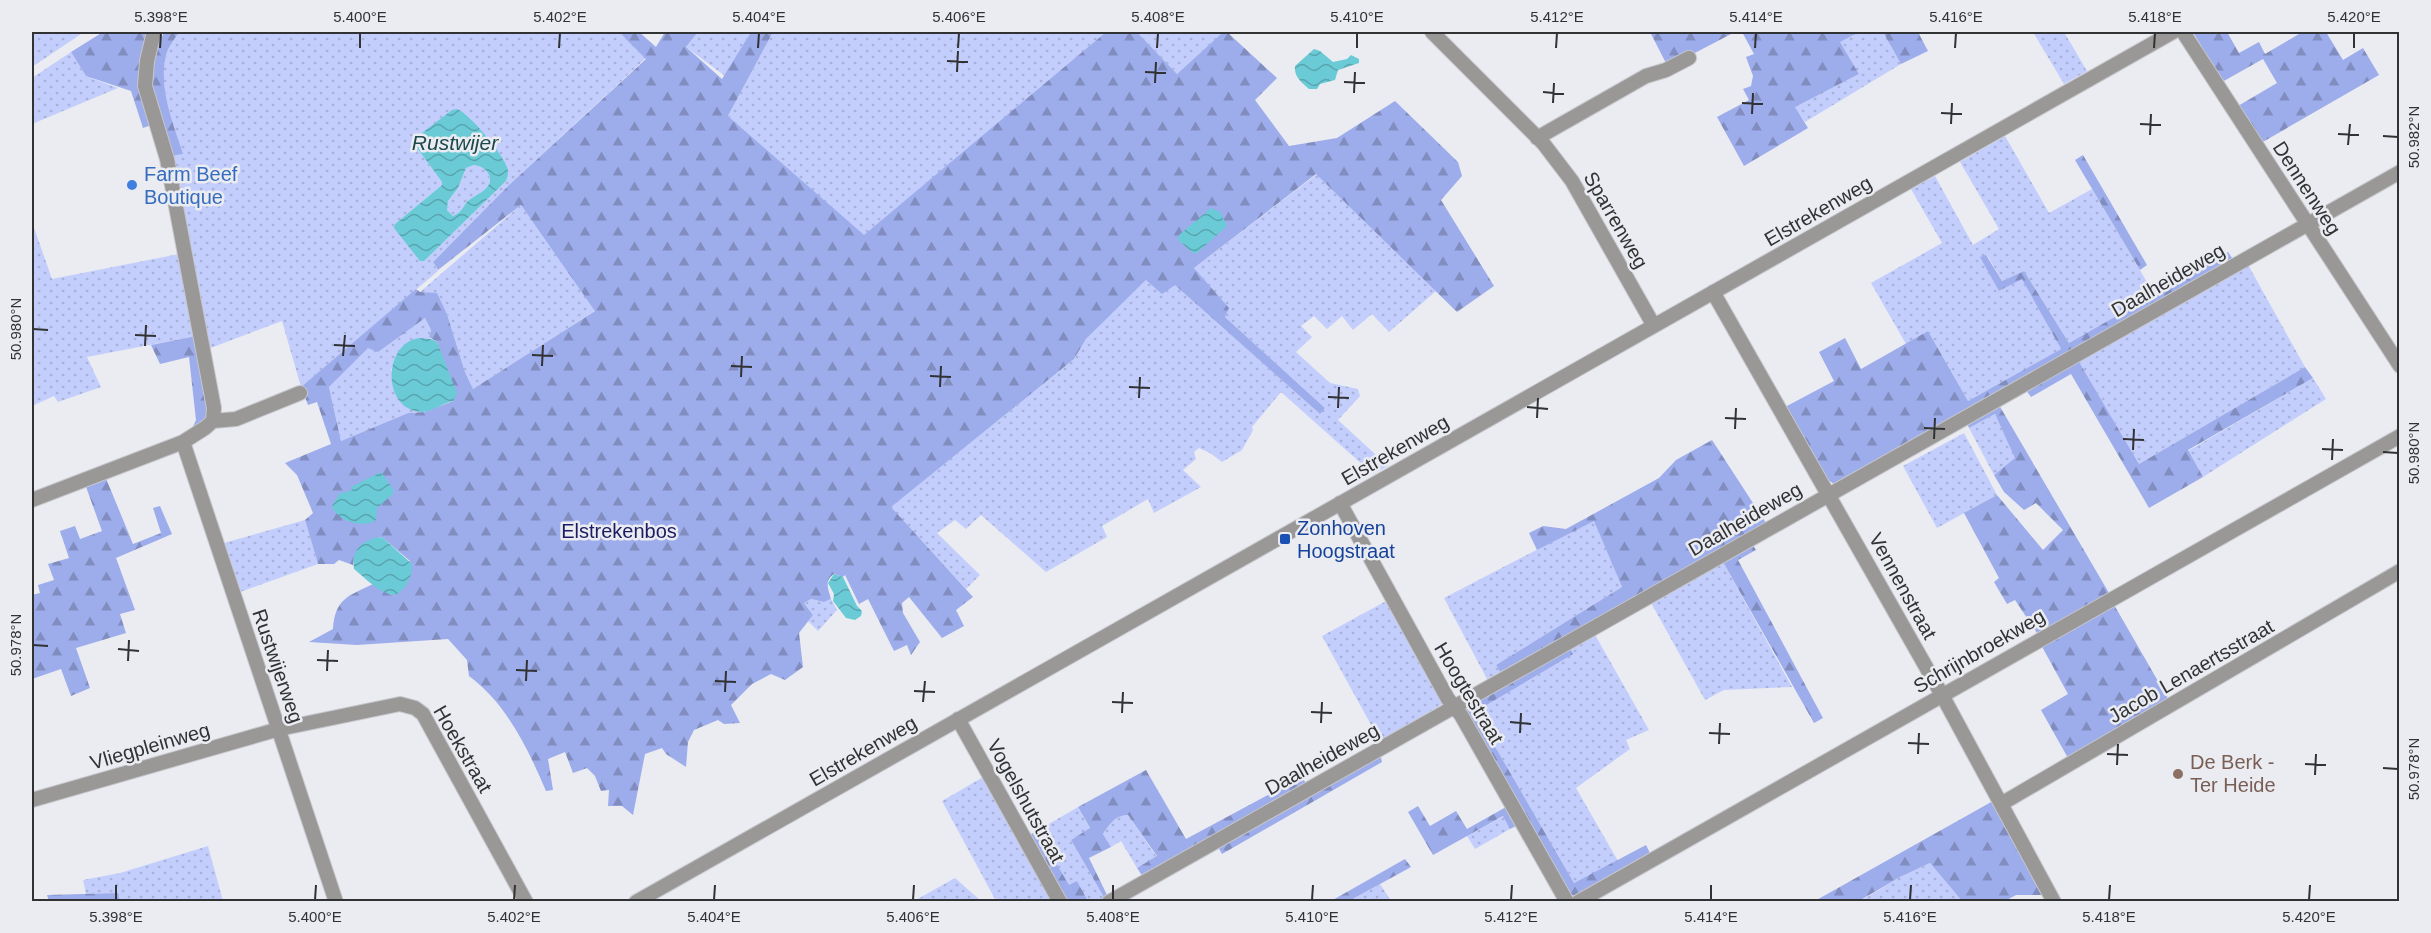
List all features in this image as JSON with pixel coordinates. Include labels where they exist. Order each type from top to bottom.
[{"type":"street","points":[[154,32],[147,61],[145,86],[167,159],[213,399],[213,421]]},
{"type":"street","name":"Sparrenweg","points":[[1432,32],[1537,138],[1572,181],[1654,326]]},
{"type":"street","name":"Elstrekenweg","points":[[636,902],[2173,32]]},
{"type":"street","name":"Dennenweg","points":[[2183,32],[2400,366]]},
{"type":"street","points":[[1537,138],[1646,76],[1666,70],[1689,58]]},
{"type":"street","name":"Daalheideweg","points":[[1109,902],[2400,172]]},
{"type":"street","name":"Vennenstraat","points":[[1713,292],[1942,694],[2054,902]]},
{"type":"street","points":[[32,500],[183,442],[213,421],[236,419],[300,393]]},
{"type":"street","name":"Schrijnbroekweg","points":[[1578,902],[2400,436]]},
{"type":"street","name":"Rustwijerweg","points":[[183,442],[336,902]]},
{"type":"street","name":"Hoogtestraat","points":[[1340,504],[1448,699],[1455,706],[1567,902]]},
{"type":"street","name":"Jacob Lenaertsstraat","points":[[2001,804],[2400,571]]},
{"type":"street","name":"Hoekstraat","points":[[279,729],[399,704],[415,708],[423,714],[526,902]]},
{"type":"street","name":"Vogelshutstraat","points":[[958,719],[1060,902]]},
{"type":"street","name":"Vliegpleinweg","points":[[32,800],[279,729]]},
{"type":"shaded area","points":[[32,32],[84,32],[32,67]]},
{"type":"shaded area","points":[[179,32],[619,32],[646,58],[509,185],[433,262],[438,271],[301,387],[282,321],[208,349],[170,156],[182,154],[167,103],[164,65],[167,52]],"holes":[[[422,133],[506,164],[508,171],[506,181],[465,221],[395,224],[442,185],[417,148],[416,142]]]},
{"type":"shaded area","points":[[698,32],[751,32],[725,76],[686,47]]},
{"type":"shaded area","points":[[773,32],[1106,32],[864,236],[728,116]]},
{"type":"shaded area","points":[[1137,32],[1223,32],[1177,74]]},
{"type":"shaded area","points":[[1859,32],[1883,32],[1901,64],[1805,122],[1794,107],[1859,74],[1839,41]]},
{"type":"shaded area","points":[[2033,32],[2064,32],[2087,71],[2064,84]]},
{"type":"shaded area","points":[[71,52],[86,76],[118,88],[32,124],[32,78]]},
{"type":"shaded area","points":[[2005,136],[2049,213],[2092,189],[2154,294],[2069,343],[2024,271],[2002,281],[1987,255],[1999,291],[2022,278],[2061,349],[1968,401],[1928,331],[1906,344],[1871,283],[1942,243],[1911,189],[1935,176],[1973,245],[1999,229],[1960,162]]},
{"type":"shaded area","points":[[474,165],[483,168],[488,173],[489,185],[453,216],[447,210],[448,201],[458,188],[466,168]]},
{"type":"shaded area","points":[[1317,174],[1436,291],[1389,332],[1372,314],[1353,330],[1342,316],[1327,329],[1314,316],[1301,326],[1312,337],[1296,352],[1330,383],[1358,389],[1360,396],[1338,420],[1388,466],[1373,474],[1281,392],[1252,427],[1253,430],[1242,450],[1222,462],[1199,448],[1194,452],[1196,459],[1183,470],[1201,487],[1154,513],[1148,499],[1102,526],[1107,537],[1046,572],[981,515],[966,529],[955,520],[937,533],[980,575],[966,589],[890,507],[1074,359],[1086,339],[1146,280],[1175,284],[1319,413],[1325,408],[1225,317],[1228,308],[1194,268]]},
{"type":"shaded area","points":[[521,205],[596,310],[473,389],[465,372],[447,314],[437,294],[420,292]]},
{"type":"shaded area","points":[[32,222],[52,279],[179,254],[196,336],[87,357],[101,387],[58,402],[54,396],[32,406]]},
{"type":"shaded area","points":[[2247,263],[2305,367],[2139,464],[2078,360]]},
{"type":"shaded area","points":[[425,318],[431,330],[429,337],[431,339],[411,343],[398,357],[391,370],[410,409],[423,412],[408,413],[341,441],[329,387],[368,347]]},
{"type":"shaded area","points":[[2313,378],[2326,399],[2203,477],[2188,451]]},
{"type":"shaded area","points":[[1995,414],[2016,458],[1994,475],[1969,428]]},
{"type":"shaded area","points":[[1964,433],[1997,495],[1937,528],[1903,466]]},
{"type":"shaded area","points":[[305,520],[318,564],[240,592],[224,543]]},
{"type":"shaded area","points":[[1594,520],[1622,587],[1496,665],[1500,672],[1487,679],[1444,598]]},
{"type":"shaded area","points":[[1723,562],[1792,687],[1724,690],[1705,700],[1650,601]]},
{"type":"shaded area","points":[[811,599],[824,602],[831,599],[837,610],[818,631],[808,621],[813,615],[804,603]]},
{"type":"shaded area","points":[[1388,600],[1444,703],[1380,741],[1322,636]]},
{"type":"shaded area","points":[[1594,633],[1649,730],[1626,740],[1630,749],[1576,788],[1618,861],[1574,883],[1482,724],[1479,712],[1569,647]]},
{"type":"shaded area","points":[[985,776],[1056,901],[996,901],[942,801]]},
{"type":"shaded area","points":[[1078,807],[1090,829],[1071,840],[1105,899],[1100,901],[1088,901],[1077,881],[1069,886],[1037,831]]},
{"type":"shaded area","points":[[1121,815],[1128,815],[1157,857],[1137,868],[1121,841],[1111,847],[1103,834],[1110,823]]},
{"type":"shaded area","points":[[1504,816],[1510,829],[1475,849],[1467,836]]},
{"type":"shaded area","points":[[208,846],[223,901],[120,901],[117,893],[86,894],[83,880],[120,873]]},
{"type":"shaded area","points":[[1930,863],[1962,901],[1859,902],[1900,877]]},
{"type":"shaded area","points":[[955,878],[981,901],[914,901]]},
{"type":"shaded area","points":[[1380,884],[1391,901],[1349,901]]},
{"type":"green space","points":[[103,32],[157,32],[162,37],[164,32],[179,32],[167,52],[164,78],[171,117],[183,154],[170,156],[163,121],[143,128],[131,91],[86,76],[71,52]]},
{"type":"green space","name":"Elstrekenbos","points":[[619,32],[639,32],[656,47],[665,32],[673,34],[698,32],[686,47],[722,79],[751,32],[773,32],[728,116],[864,235],[1106,32],[1137,32],[1177,74],[1223,32],[1227,32],[1277,78],[1255,100],[1289,146],[1337,138],[1395,101],[1458,162],[1462,176],[1441,200],[1494,286],[1457,312],[1316,174],[1194,268],[1229,308],[1225,317],[1325,408],[1320,414],[1175,285],[1162,294],[1146,280],[1086,339],[1074,359],[891,507],[973,597],[956,610],[964,626],[942,638],[909,597],[902,603],[903,613],[920,642],[911,655],[907,645],[894,651],[868,599],[859,604],[845,575],[843,577],[834,574],[828,582],[831,599],[824,602],[811,599],[804,603],[813,615],[799,633],[803,667],[785,680],[771,674],[752,684],[731,705],[740,723],[724,724],[718,720],[694,730],[688,742],[686,767],[666,754],[662,748],[645,754],[633,815],[622,806],[608,806],[609,790],[601,791],[595,776],[587,768],[573,773],[565,752],[548,759],[553,790],[546,791],[515,728],[495,700],[469,676],[467,660],[448,639],[357,645],[309,642],[333,629],[334,619],[340,605],[350,596],[373,584],[391,595],[410,561],[383,538],[378,537],[354,558],[353,565],[339,560],[334,564],[318,564],[305,520],[313,513],[297,475],[285,463],[331,444],[317,402],[308,405],[301,387],[416,289],[420,292],[437,293],[447,314],[465,372],[473,389],[595,311],[521,205],[438,270],[433,262],[509,185],[646,59]],"holes":[[[425,318],[431,330],[429,337],[437,342],[453,401],[424,412],[408,413],[341,441],[329,387],[368,348],[378,352]]]},
{"type":"green space","points":[[1650,32],[1735,32],[1668,67]]},
{"type":"green space","points":[[1742,32],[1859,32],[1840,42],[1859,74],[1795,107],[1808,128],[1744,166],[1717,117],[1749,100],[1743,89],[1751,86],[1753,76],[1746,57],[1754,54]]},
{"type":"green space","points":[[1883,32],[1918,32],[1928,51],[1901,64]]},
{"type":"green space","points":[[2193,32],[2227,32],[2239,53],[2259,42],[2265,54],[2299,34],[2298,32],[2326,32],[2343,60],[2363,48],[2379,75],[2261,143],[2238,106],[2277,83],[2263,59],[2222,82]]},
{"type":"green space","points":[[2083,155],[2147,265],[2140,270],[2075,160]]},
{"type":"green space","points":[[2228,252],[2234,261],[1834,484],[1828,480],[1785,407],[1834,381],[1819,352],[1845,338],[1861,369],[1928,331],[1968,401],[2061,349],[2022,279],[1999,291],[1980,257],[1986,255],[2002,281],[2024,271],[2069,343]]},
{"type":"green space","points":[[196,336],[208,417],[191,431],[196,420],[189,357],[160,364],[151,345]]},
{"type":"green space","points":[[2078,360],[2139,464],[2305,367],[2313,378],[2188,450],[2203,477],[2149,508],[2071,374],[2031,397],[2026,390]]},
{"type":"green space","points":[[1999,405],[2109,593],[2037,633],[2015,600],[2007,604],[1994,582],[1999,578],[1964,513],[1997,495],[2043,550],[2063,530],[2036,503],[2024,510],[2004,492],[1994,475],[2015,458],[1995,414],[1969,428],[1967,423]]},
{"type":"green space","points":[[1712,440],[1766,523],[1500,672],[1496,665],[1622,587],[1594,521],[1537,550],[1529,533],[1543,526],[1566,529],[1659,478],[1676,460]]},
{"type":"green space","points":[[105,476],[133,544],[161,533],[153,508],[160,506],[172,534],[116,558],[135,610],[120,614],[126,633],[76,648],[90,688],[71,696],[61,669],[32,679],[32,595],[40,593],[38,585],[54,580],[48,564],[69,558],[60,531],[75,526],[80,539],[102,531],[85,484]]},
{"type":"green space","points":[[1752,544],[1756,550],[1738,560],[1823,718],[1814,723],[1723,562]]},
{"type":"green space","points":[[2113,603],[2170,702],[2068,758],[2041,710],[2068,694],[2040,643]]},
{"type":"green space","points":[[1569,647],[1573,654],[1483,707],[1479,713],[1482,724],[1574,883],[1646,845],[1651,855],[1580,895],[1574,896],[1569,893],[1467,712],[1466,706]]},
{"type":"green space","points":[[1380,754],[1382,762],[1222,854],[1217,845]]},
{"type":"green space","points":[[1146,770],[1186,839],[1301,777],[1307,784],[1143,877],[1137,868],[1157,856],[1128,815],[1123,815],[1110,824],[1103,834],[1111,847],[1089,858],[1108,897],[1105,899],[1071,840],[1090,828],[1078,807]]},
{"type":"green space","points":[[1993,801],[2045,895],[2016,895],[2005,901],[1962,901],[1930,863],[1900,877],[1859,901],[1813,902]]},
{"type":"green space","points":[[1418,806],[1430,826],[1456,811],[1467,829],[1506,807],[1516,826],[1510,829],[1503,816],[1433,855],[1408,812]]},
{"type":"green space","points":[[1037,831],[1069,885],[1077,881],[1088,901],[1066,901],[1029,835]]},
{"type":"green space","points":[[1405,859],[1411,867],[1349,901],[1331,901]]},
{"type":"green space","points":[[118,893],[120,901],[49,901],[47,895]]},
{"type":"water","points":[[1314,49],[1333,62],[1347,59],[1351,55],[1359,59],[1359,63],[1338,70],[1335,80],[1320,84],[1317,89],[1309,89],[1297,76],[1295,66]]},
{"type":"water","name":"Rustwijer","points":[[457,109],[463,112],[485,135],[504,161],[508,169],[508,176],[506,181],[424,261],[420,261],[394,228],[395,224],[442,185],[417,148],[416,142],[422,133],[452,110]],"holes":[[[474,165],[483,168],[488,173],[489,185],[453,216],[447,210],[448,201],[458,188],[466,168]]]},
{"type":"water","points":[[1211,208],[1220,212],[1227,226],[1197,253],[1193,253],[1178,240],[1179,235]]},
{"type":"water","points":[[419,338],[437,342],[457,393],[453,401],[422,412],[409,409],[399,401],[392,377],[393,364],[398,352],[407,343]]},
{"type":"water","points":[[381,472],[393,489],[393,494],[377,508],[376,520],[364,524],[351,522],[339,516],[332,506],[339,494],[352,490],[351,487]]},
{"type":"water","points":[[378,537],[383,538],[412,564],[408,582],[396,595],[379,589],[354,569],[353,562],[358,548]]},
{"type":"water","points":[[834,574],[843,577],[857,606],[862,611],[861,616],[855,620],[846,618],[833,601],[834,594],[828,583]]},
{"type":"place","name":"Farm Beef Boutique","points":[[132,185]]},
{"type":"place","name":"Zonhoven Hoogstraat","points":[[1285,539]]},
{"type":"place","name":"De Berk - Ter Heide","points":[[2178,774]]}]
